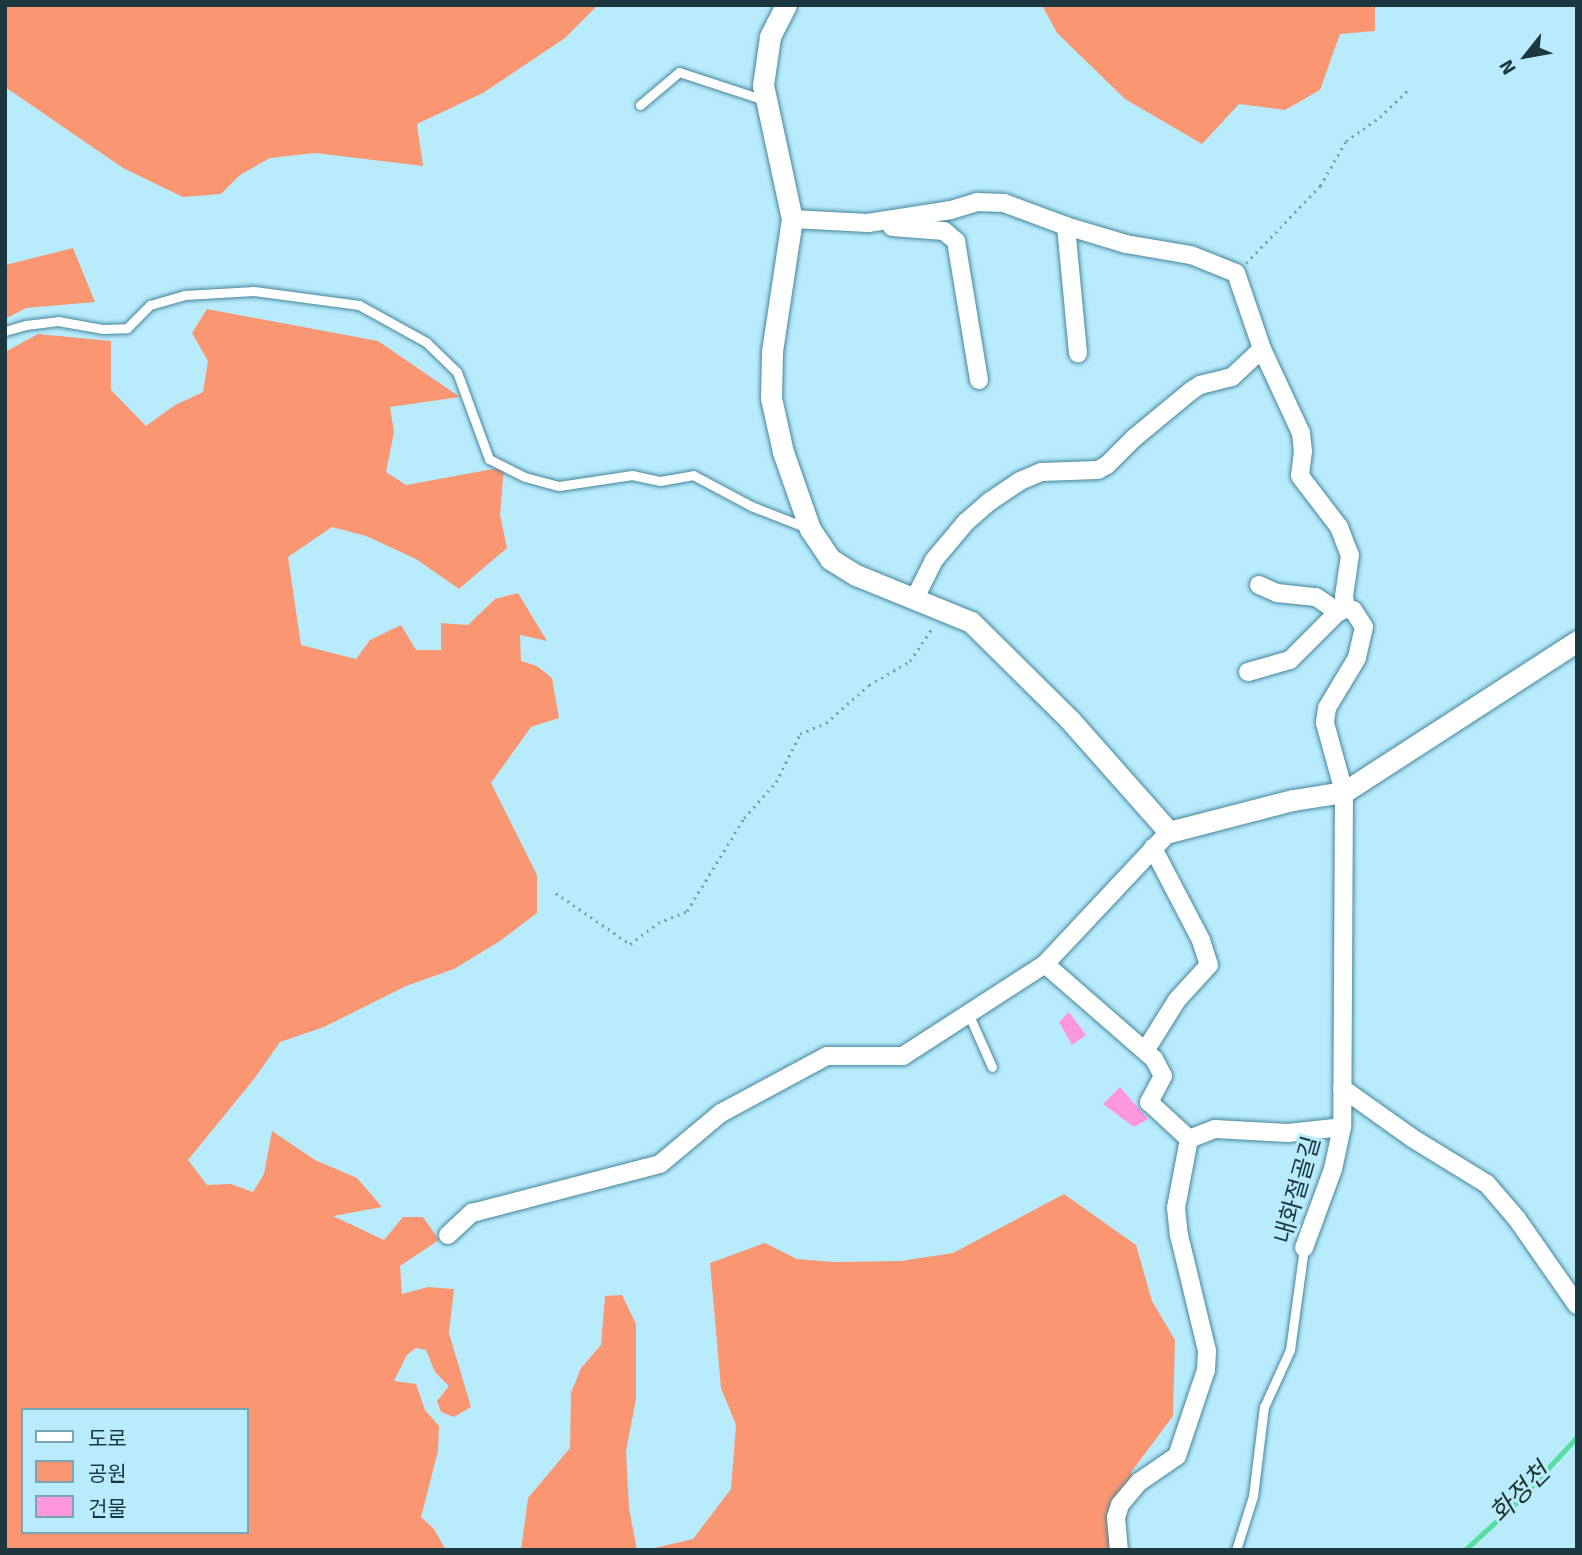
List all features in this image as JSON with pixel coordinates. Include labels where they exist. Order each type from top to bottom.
[{"type":"street","points":[[786,5],[769,37],[762,85],[792,219],[772,351],[771,398],[783,452],[810,529],[830,559],[856,575],[971,622],[1041,691],[1168,832]]},
{"type":"street","points":[[868,223],[991,202],[1004,203],[1126,244],[1191,255],[1236,273],[1262,349],[1301,433],[1303,451],[1300,476],[1339,527],[1350,555],[1342,610],[1290,660],[1248,672]]},
{"type":"street","points":[[792,219],[936,229],[952,235],[959,255],[979,380]]},
{"type":"street","points":[[1066,226],[1078,353]]},
{"type":"street","points":[[915,598],[934,560],[966,522],[989,502],[1020,481],[1041,472],[1098,470],[1107,465],[1134,438],[1191,391],[1200,385],[1232,377],[1262,349]]},
{"type":"street","points":[[1259,585],[1277,593],[1316,597],[1342,610]]},
{"type":"street","name":"내화절골길","points":[[1304,1248],[1333,1169],[1342,1127],[1344,792],[1325,723],[1327,708],[1357,658],[1364,627],[1353,610],[1342,610]]},
{"type":"street","points":[[448,1236],[472,1213],[660,1164],[721,1113],[827,1056],[903,1056],[1045,964],[1168,832],[1293,800],[1344,792],[1575,645]]},
{"type":"street","points":[[1145,1051],[1177,1000],[1209,965],[1201,940],[1153,848]]},
{"type":"street","points":[[1045,964],[1154,1059],[1163,1076],[1149,1102],[1189,1139]]},
{"type":"street","points":[[1342,1088],[1412,1139],[1487,1184],[1517,1219],[1577,1305]]},
{"type":"street","points":[[1189,1139],[1215,1129],[1288,1133],[1342,1127]]},
{"type":"street","points":[[1119,1550],[1116,1517],[1120,1505],[1139,1482],[1177,1456],[1206,1370],[1207,1351],[1179,1235],[1176,1208],[1189,1139]]},
{"type":"lane","points":[[640,105],[680,72],[765,100]]},
{"type":"lane","points":[[5,331],[58,321],[103,329],[127,328],[150,305],[184,295],[254,291],[359,305],[426,342],[457,372],[489,459],[525,477],[559,486],[632,475],[660,481],[693,475],[751,506],[810,529]]},
{"type":"lane","points":[[968,1013],[992,1067]]},
{"type":"lane","name":"내화절골길","points":[[1236,1550],[1253,1496],[1265,1407],[1290,1350],[1304,1248]]},
{"type":"path","points":[[1236,273],[1320,186],[1346,141],[1380,117],[1408,90]]},
{"type":"path","points":[[556,893],[630,944],[658,923],[687,911],[744,818],[776,782],[800,734],[826,723],[869,685],[910,661],[944,610]]},
{"type":"green space","points":[[5,5],[598,5],[565,38],[483,93],[417,124],[423,166],[315,153],[270,158],[240,175],[221,194],[183,197],[123,168],[5,87]]},
{"type":"green space","points":[[1042,5],[1375,5],[1375,31],[1340,34],[1320,90],[1285,110],[1239,104],[1202,144],[1125,99],[1057,33]]},
{"type":"green space","points":[[73,248],[95,302],[26,308],[5,319],[5,265]]},
{"type":"green space","points":[[207,309],[378,341],[460,397],[390,407],[394,432],[386,472],[406,485],[504,467],[500,515],[507,548],[459,589],[416,559],[366,536],[332,527],[288,557],[301,645],[356,659],[370,640],[401,625],[416,650],[441,650],[441,623],[468,625],[495,599],[518,593],[547,641],[520,635],[521,661],[537,666],[552,678],[559,718],[531,727],[491,783],[537,875],[537,913],[500,941],[454,969],[406,986],[324,1027],[280,1042],[254,1079],[188,1160],[207,1185],[231,1184],[253,1192],[264,1174],[272,1131],[315,1160],[357,1178],[382,1207],[333,1216],[384,1240],[403,1217],[423,1217],[439,1240],[400,1266],[402,1294],[428,1287],[454,1289],[449,1333],[471,1407],[454,1417],[441,1412],[437,1401],[449,1386],[435,1372],[426,1350],[416,1348],[407,1355],[394,1381],[416,1384],[425,1410],[439,1426],[438,1451],[421,1517],[434,1529],[446,1550],[5,1550],[5,352],[38,334],[111,341],[111,390],[146,426],[175,405],[203,392],[208,361],[192,333]]},
{"type":"green space","points":[[1064,1194],[1136,1245],[1152,1301],[1175,1340],[1173,1416],[1132,1471],[1123,1550],[646,1550],[693,1539],[731,1489],[736,1425],[721,1388],[710,1263],[765,1243],[797,1259],[834,1262],[901,1261],[953,1253]]},
{"type":"green space","points":[[622,1295],[636,1324],[636,1399],[626,1451],[629,1508],[637,1550],[521,1550],[528,1498],[570,1448],[571,1393],[581,1368],[601,1345],[605,1296]]},
{"type":"building","points":[[1069,1012],[1086,1035],[1072,1045],[1059,1022]]},
{"type":"building","points":[[1120,1087],[1148,1119],[1134,1127],[1103,1104]]},
{"type":"waterway","name":"화정천","points":[[1465,1550],[1517,1502],[1577,1437]]}]
